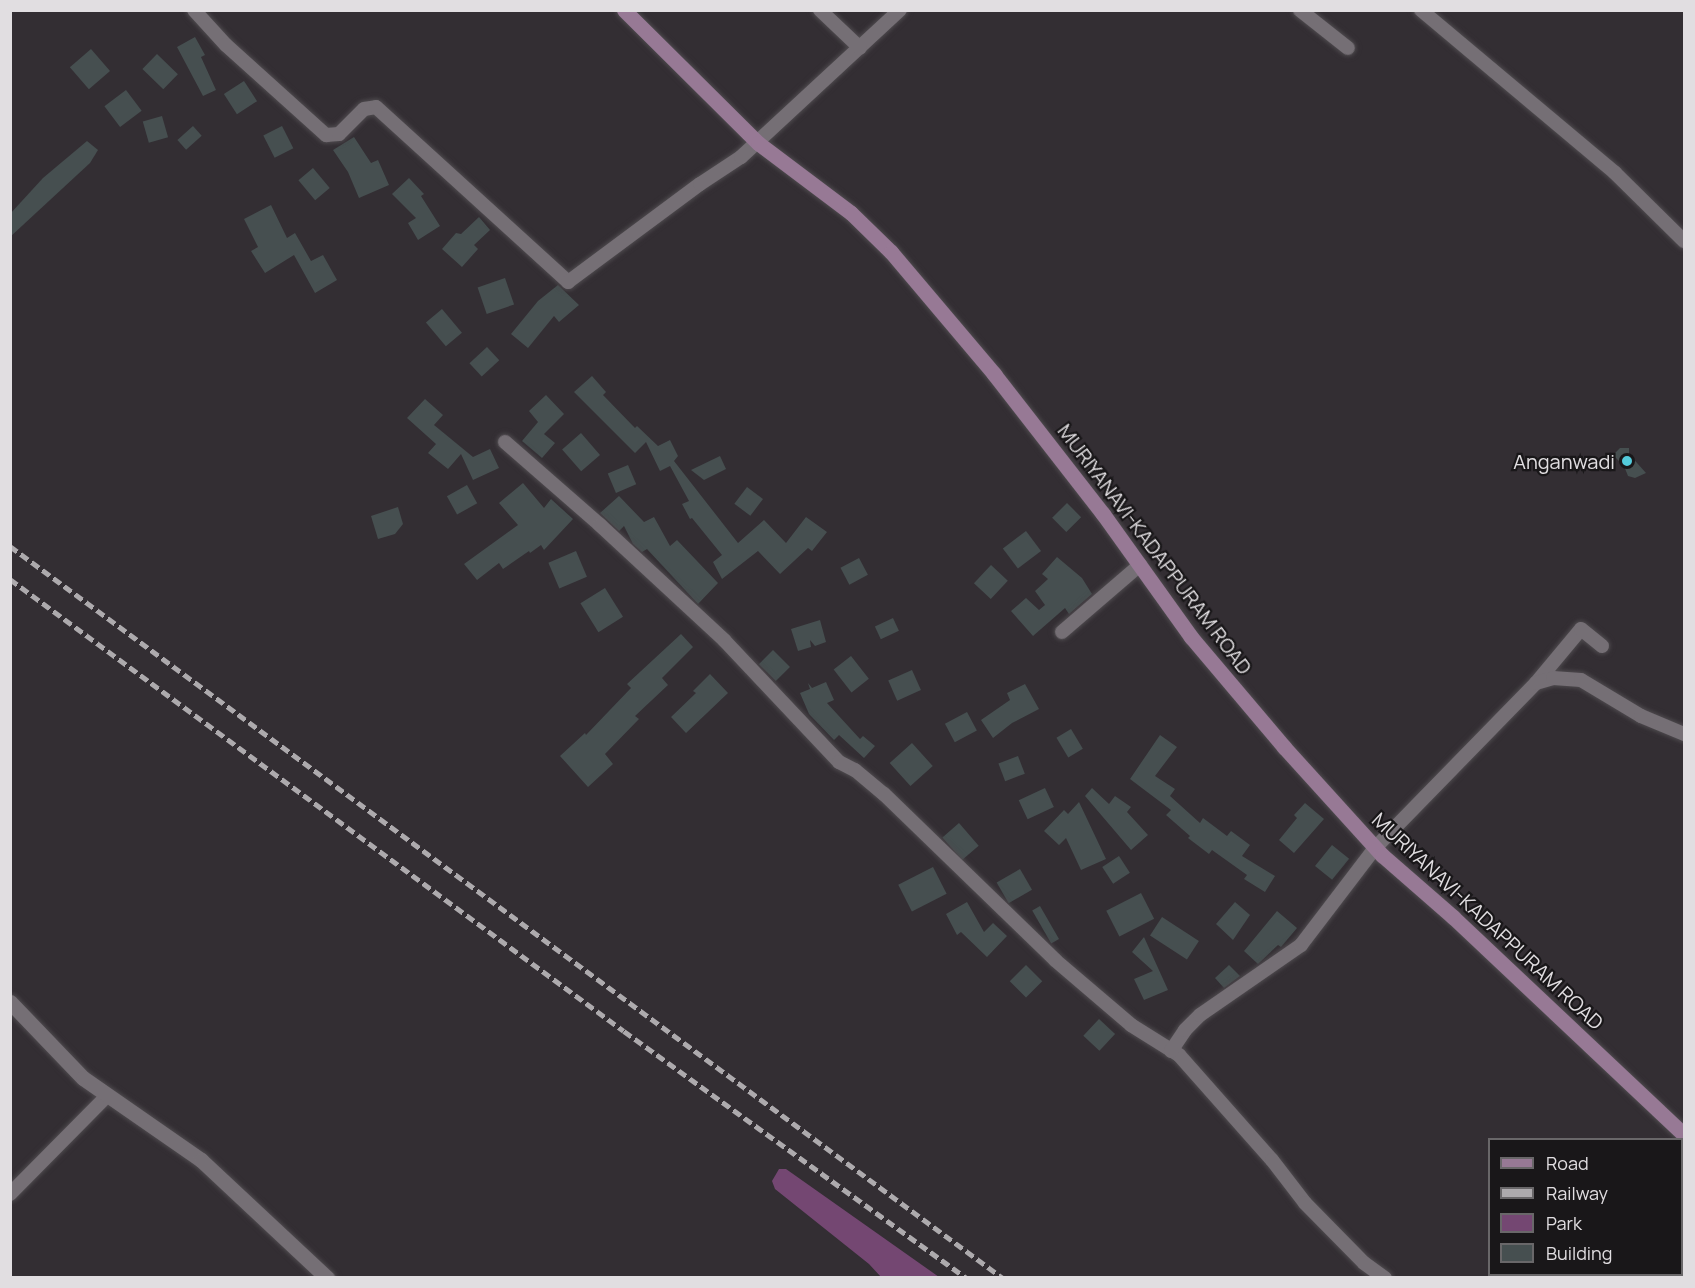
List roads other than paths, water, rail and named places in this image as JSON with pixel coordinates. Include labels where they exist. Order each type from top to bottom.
[{"type":"main road","name":"MURIYANAVI-KADAPPURAM ROAD","points":[[624,10],[758,143],[851,213],[891,252],[994,374],[1140,565],[1191,637],[1284,747],[1375,848],[1453,917],[1684,1135]]},
{"type":"street","points":[[194,10],[226,45],[326,135],[339,134],[364,109],[376,107],[568,282],[758,143],[900,10]]},
{"type":"street","points":[[820,10],[860,48]]},
{"type":"street","points":[[1300,10],[1348,48]]},
{"type":"street","points":[[1421,10],[1615,173],[1684,241]]},
{"type":"street","points":[[506,442],[724,640],[839,762],[855,770],[884,794],[1055,960],[1131,1025],[1179,1055],[1272,1160],[1305,1203],[1364,1263],[1385,1278]]},
{"type":"street","points":[[1062,632],[1140,565]]},
{"type":"street","points":[[1171,1051],[1185,1030],[1200,1015],[1301,945],[1375,848],[1536,683],[1581,629],[1602,646]]},
{"type":"street","points":[[1536,683],[1553,678],[1581,680],[1641,716],[1684,734]]},
{"type":"street","points":[[10,1002],[83,1078],[201,1160],[327,1278]]},
{"type":"street","points":[[10,1194],[108,1095]]},
{"type":"railway","points":[[10,546],[1003,1278]]},
{"type":"railway","points":[[10,579],[624,1031],[967,1278]]},
{"type":"place","name":"Anganwadi","points":[[1627,461]]}]
